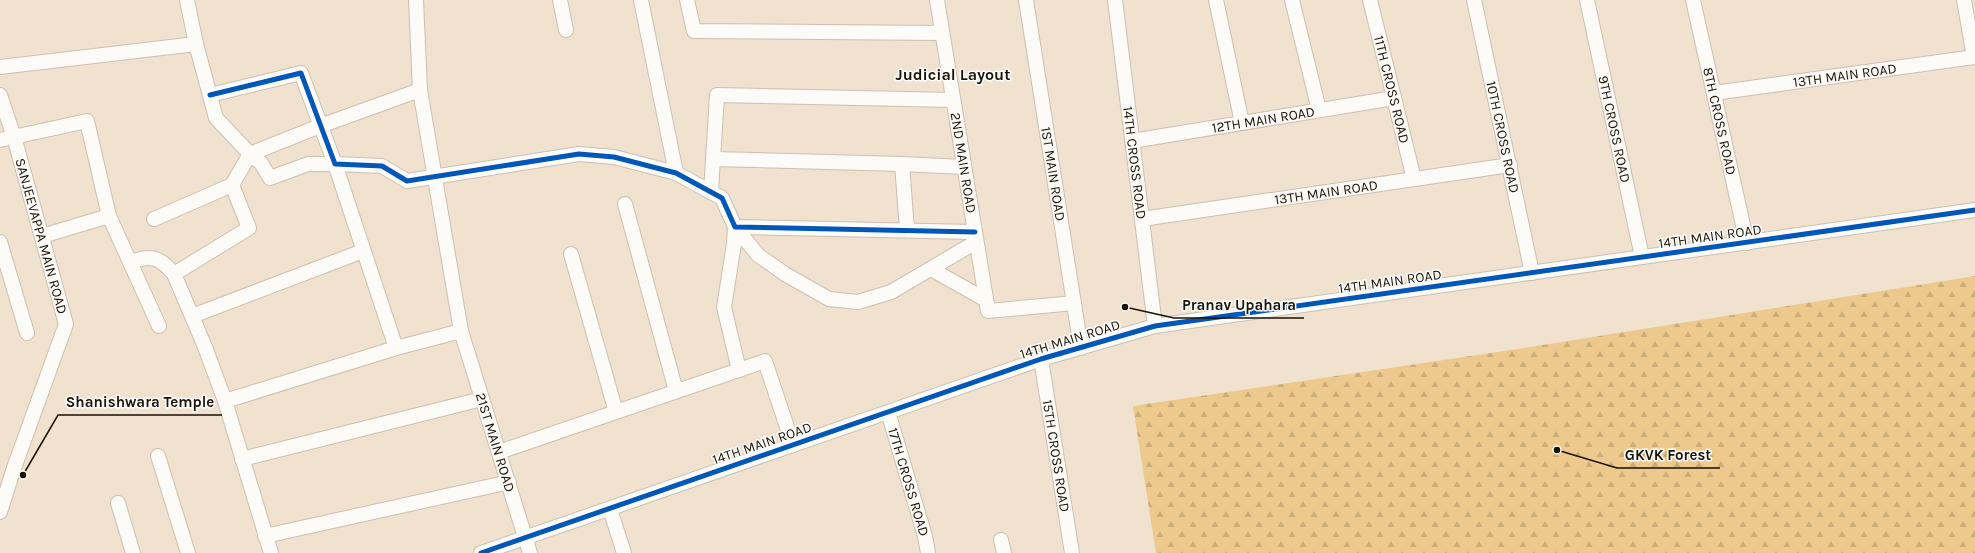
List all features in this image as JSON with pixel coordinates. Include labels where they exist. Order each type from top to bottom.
[{"type":"street","points":[[187,0],[196,44],[216,118],[250,154],[261,163],[270,178],[308,164],[382,166],[407,181],[579,154],[614,157],[676,173],[722,198],[735,227],[758,255],[785,274],[829,299],[858,302],[891,292],[931,269],[975,237]]},
{"type":"street","name":"21ST MAIN ROAD","points":[[416,0],[420,90],[461,332],[530,553]]},
{"type":"street","points":[[560,0],[566,30]]},
{"type":"street","points":[[641,0],[676,173]]},
{"type":"street","points":[[687,0],[694,31],[942,34]]},
{"type":"street","name":"2ND MAIN ROAD","points":[[937,0],[986,300]]},
{"type":"street","name":"1ST MAIN ROAD","points":[[1026,0],[1081,348]]},
{"type":"street","name":"14TH CROSS ROAD","points":[[1115,0],[1156,326]]},
{"type":"street","points":[[1216,0],[1242,123]]},
{"type":"street","points":[[1292,0],[1319,110]]},
{"type":"street","name":"11TH CROSS ROAD","points":[[1370,0],[1414,179]]},
{"type":"street","name":"10TH CROSS ROAD","points":[[1474,0],[1532,273]]},
{"type":"street","name":"9TH CROSS ROAD","points":[[1587,0],[1642,258]]},
{"type":"street","name":"8TH CROSS ROAD","points":[[1693,0],[1747,243]]},
{"type":"street","points":[[1964,0],[1974,57]]},
{"type":"street","points":[[0,67],[196,44]]},
{"type":"street","name":"13TH MAIN ROAD","points":[[1714,93],[1974,57]]},
{"type":"street","points":[[210,95],[301,73],[335,164],[396,348]]},
{"type":"street","points":[[154,219],[232,185],[250,154],[320,126],[420,90]]},
{"type":"street","points":[[710,192],[717,95],[953,100]]},
{"type":"street","name":"SANJEEVAPPA MAIN ROAD","points":[[0,98],[14,137],[66,324],[14,468],[0,512]]},
{"type":"street","name":"12TH MAIN ROAD","points":[[1132,140],[1394,98]]},
{"type":"street","points":[[0,140],[87,121],[109,216],[159,326]]},
{"type":"street","points":[[713,159],[964,167]]},
{"type":"street","points":[[902,164],[908,230]]},
{"type":"street","name":"13TH MAIN ROAD","points":[[1142,219],[1510,165]]},
{"type":"street","points":[[174,274],[249,228],[232,185]]},
{"type":"street","points":[[625,204],[676,392]]},
{"type":"street","name":"14TH MAIN ROAD","points":[[481,553],[1041,359],[1156,326],[1975,210]]},
{"type":"street","points":[[42,236],[109,216]]},
{"type":"street","points":[[735,227],[908,230],[975,237]]},
{"type":"street","points":[[735,227],[734,244],[724,308],[739,370]]},
{"type":"street","points":[[0,242],[27,333]]},
{"type":"street","points":[[192,316],[363,251]]},
{"type":"street","points":[[571,254],[616,412]]},
{"type":"street","points":[[130,262],[147,256],[166,264],[174,274],[225,401],[271,553]]},
{"type":"street","points":[[931,269],[986,300],[988,311],[1074,303]]},
{"type":"street","points":[[225,401],[396,348],[461,332]]},
{"type":"street","name":"15TH CROSS ROAD","points":[[1041,359],[1072,553]]},
{"type":"street","points":[[499,452],[765,361],[793,445]]},
{"type":"street","points":[[242,459],[482,399]]},
{"type":"street","name":"17TH CROSS ROAD","points":[[888,412],[928,553]]},
{"type":"street","points":[[158,456],[188,553]]},
{"type":"street","points":[[0,473],[14,468]]},
{"type":"street","points":[[266,536],[508,482]]},
{"type":"street","points":[[118,503],[133,553]]},
{"type":"street","points":[[610,509],[624,553]]},
{"type":"green space","points":[[1975,276],[1975,553],[1156,553],[1133,406],[1524,348]]},
{"type":"cycle path","points":[[210,95],[301,73],[335,164],[382,166],[407,181],[579,154],[614,157],[676,173],[722,198],[735,227],[975,232]]},
{"type":"cycle path","points":[[481,553],[1041,359],[1155,326],[1975,210]]},
{"type":"place","name":"Pranav Upahara","points":[[1125,307]]},
{"type":"place","name":"GKVK Forest","points":[[1557,450]]},
{"type":"place","name":"Shanishwara Temple","points":[[23,475]]},
{"type":"district","name":"Judicial Layout","points":[[953,74]]}]
